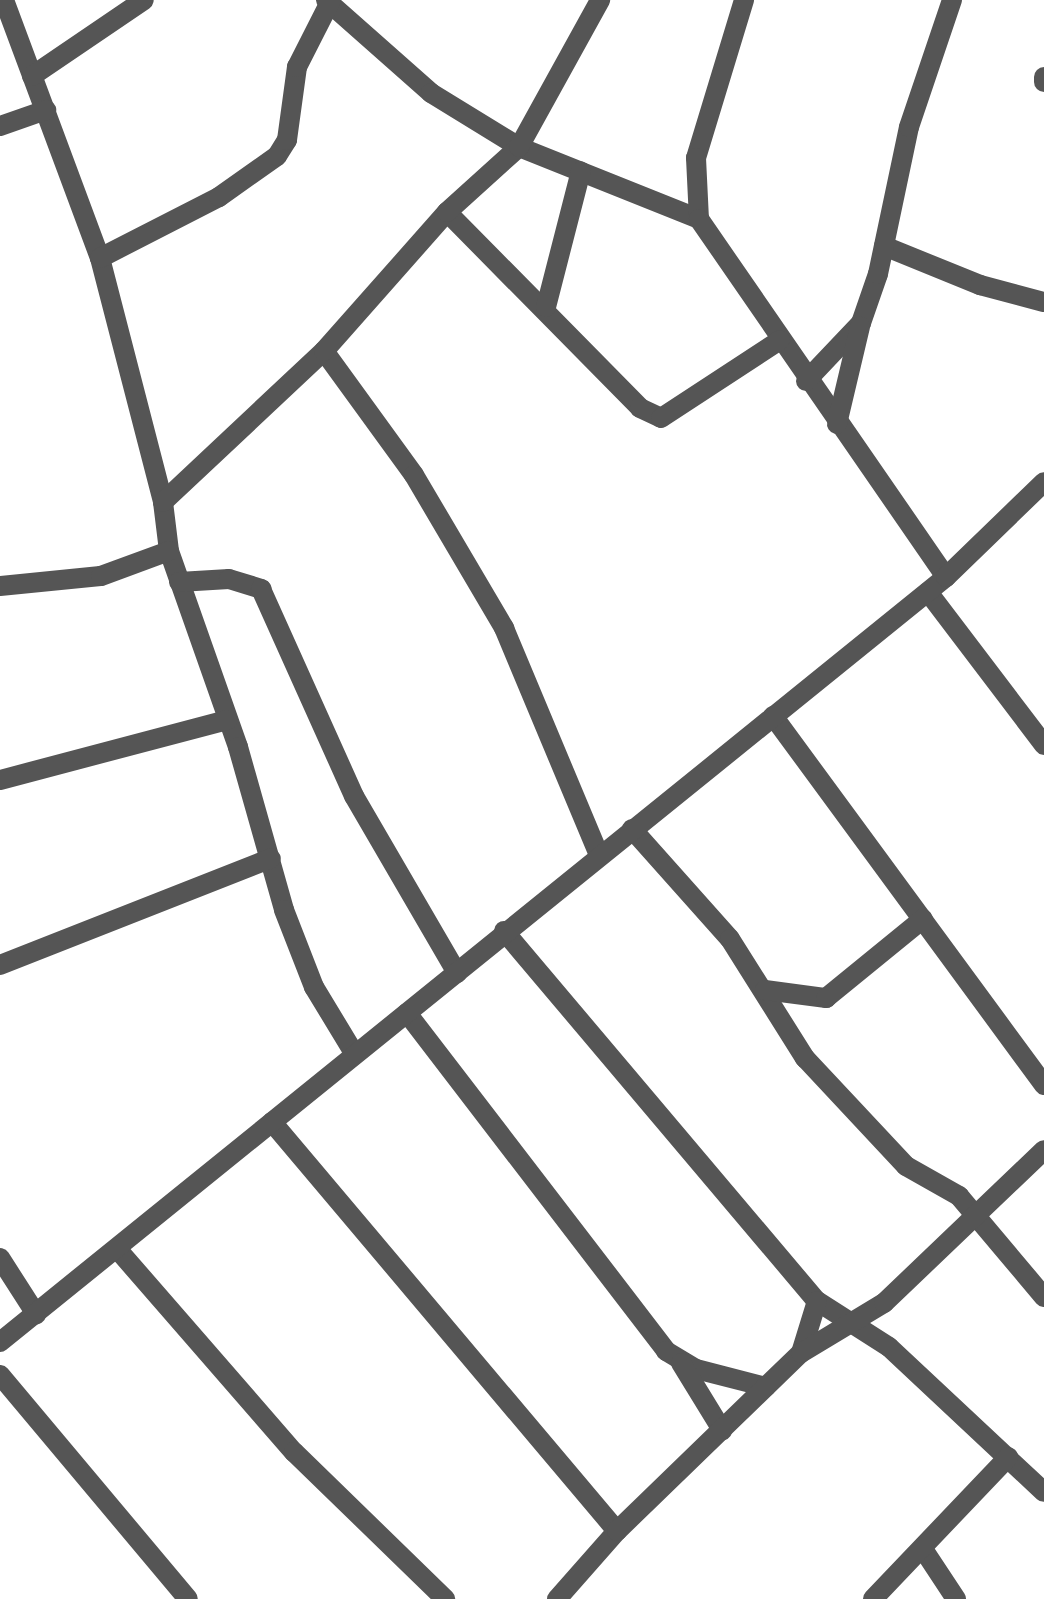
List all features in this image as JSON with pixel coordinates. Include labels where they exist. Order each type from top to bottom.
[{"type":"street","points":[[4,0],[100,258],[163,502],[169,551],[227,720],[302,962],[354,1053]]},
{"type":"street","points":[[32,76],[144,0]]},
{"type":"street","points":[[163,502],[324,351],[447,212],[519,147],[600,0]]},
{"type":"street","points":[[744,0],[696,158],[699,219],[806,381],[946,577]]},
{"type":"street","points":[[837,424],[861,323],[884,246],[909,127],[952,0]]},
{"type":"street","points":[[100,258],[219,197],[277,156],[287,140],[297,67],[328,1],[431,93],[519,147],[699,219]]},
{"type":"street","points":[[0,126],[46,110]]},
{"type":"street","points":[[546,307],[581,171]]},
{"type":"street","points":[[447,212],[546,307],[640,408],[661,418],[780,340]]},
{"type":"street","points":[[884,246],[980,285],[1044,302]]},
{"type":"street","points":[[806,381],[861,323]]},
{"type":"street","points":[[324,351],[414,475],[504,628],[599,855]]},
{"type":"street","points":[[0,1342],[119,1251],[354,1053],[928,592],[1044,482]]},
{"type":"street","points":[[0,586],[101,576],[169,551]]},
{"type":"street","points":[[179,582],[229,579],[261,589],[354,796],[457,973]]},
{"type":"street","points":[[928,592],[1044,745]]},
{"type":"street","points":[[773,716],[1044,1085]]},
{"type":"street","points":[[0,780],[227,720]]},
{"type":"street","points":[[632,829],[730,939],[765,990],[805,1058],[906,1166],[959,1196],[1044,1297]]},
{"type":"street","points":[[0,965],[271,858]]},
{"type":"street","points":[[765,990],[826,998],[923,919]]},
{"type":"street","points":[[504,931],[817,1301],[852,1327],[889,1347],[1044,1492]]},
{"type":"street","points":[[407,1013],[558,1217],[681,1363],[722,1430]]},
{"type":"street","points":[[272,1122],[617,1531]]},
{"type":"street","points":[[557,1599],[617,1531],[801,1353],[852,1327],[884,1303],[974,1213],[1044,1150]]},
{"type":"street","points":[[119,1251],[294,1452],[445,1599]]},
{"type":"street","points":[[0,1258],[36,1314]]},
{"type":"street","points":[[801,1353],[817,1301]]},
{"type":"street","points":[[884,1303],[889,1347]]},
{"type":"street","points":[[681,1363],[766,1387]]},
{"type":"street","points":[[0,1375],[188,1599]]},
{"type":"street","points":[[873,1599],[1008,1457]]},
{"type":"street","points":[[923,1549],[956,1599]]}]
